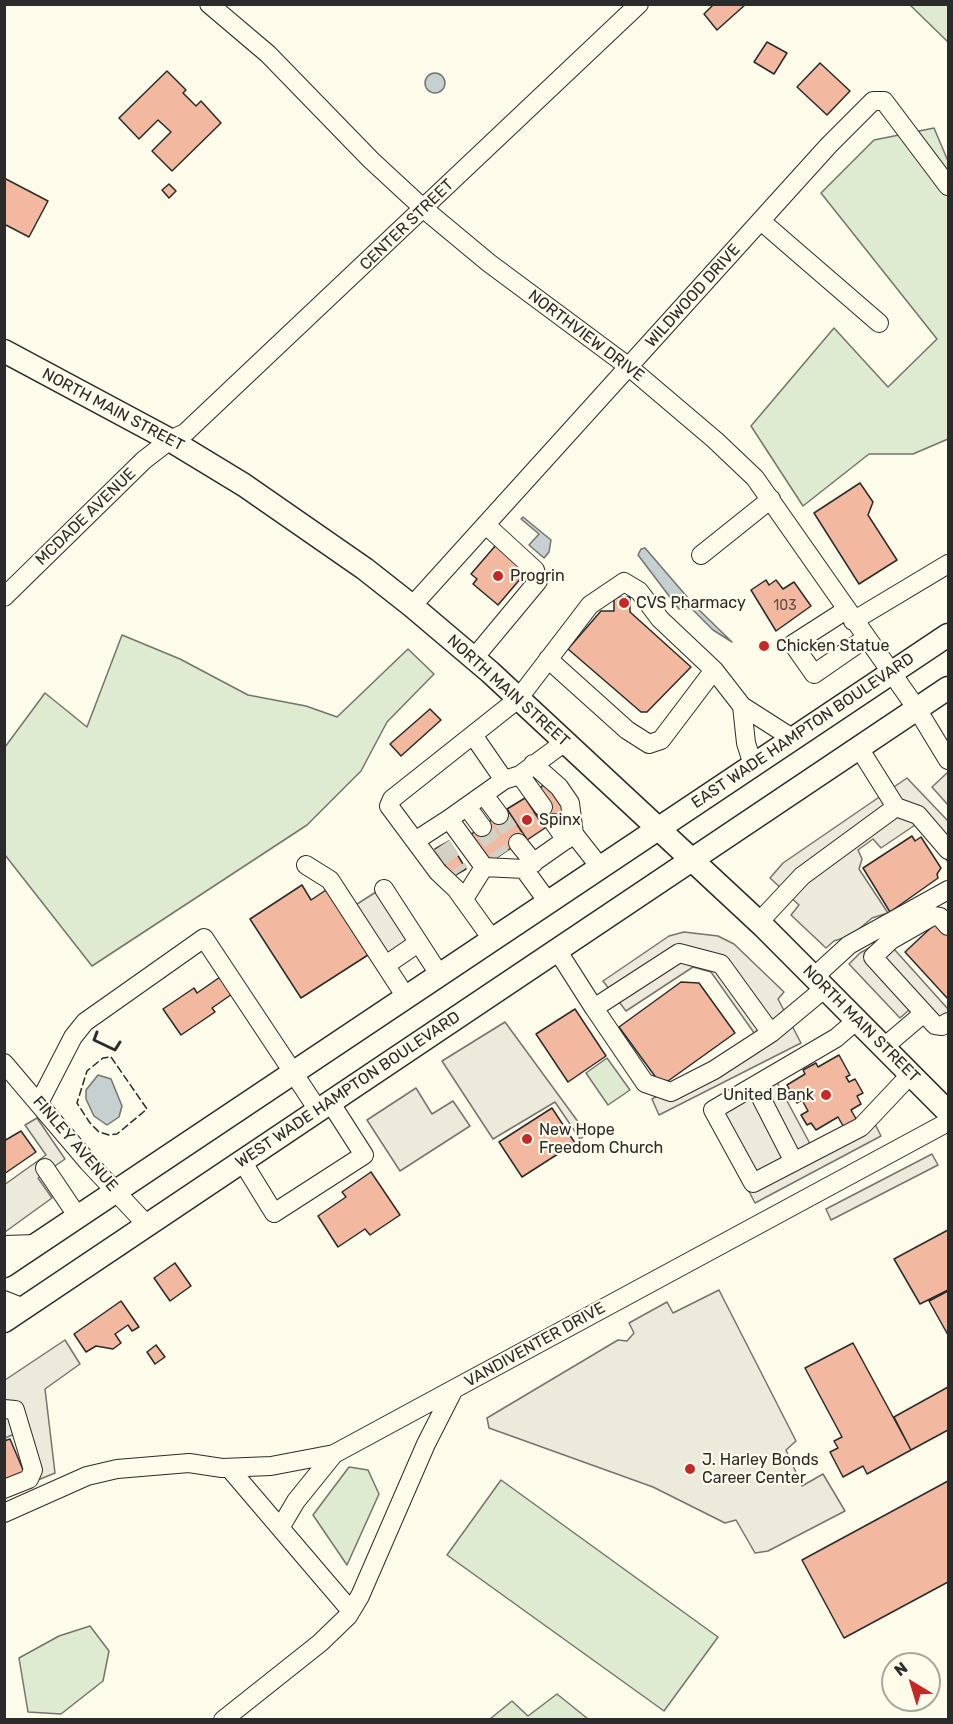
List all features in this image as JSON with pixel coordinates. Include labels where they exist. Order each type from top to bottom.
[{"type":"main road","name":"NORTH MAIN STREET","points":[[4,351],[170,440],[300,522],[412,606],[474,658],[759,922],[948,1112]]},
{"type":"main road","name":"EAST WADE HAMPTON BOULEVARD","points":[[658,828],[948,634]]},
{"type":"main road","points":[[692,860],[948,688]]},
{"type":"main road","points":[[4,1266],[658,828]]},
{"type":"main road","name":"WEST WADE HAMPTON BOULEVARD","points":[[4,1321],[14,1304],[147,1225],[692,860]]},
{"type":"street","name":"NORTHVIEW DRIVE","points":[[209,4],[268,54],[371,160],[424,209],[489,263],[629,366],[736,459],[771,499],[849,615],[917,709],[948,760]]},
{"type":"street","name":"CENTER STREET","points":[[170,440],[185,433],[424,209],[635,6]]},
{"type":"street","name":"WILDWOOD DRIVE","points":[[412,606],[761,221],[873,101],[884,101],[948,186]]},
{"type":"street","points":[[761,221],[879,323]]},
{"type":"street","name":"MCDADE AVENUE","points":[[8,587],[144,460],[170,440]]},
{"type":"street","points":[[700,555],[771,499]]},
{"type":"street","points":[[474,658],[538,581],[535,570],[486,525]]},
{"type":"street","points":[[866,638],[814,674],[793,644],[948,564]]},
{"type":"street","points":[[492,939],[464,898],[438,872],[389,806],[392,799],[519,699],[532,685],[548,659],[590,605],[624,582],[639,591],[660,619],[714,670],[742,706],[792,738]]},
{"type":"street","points":[[548,659],[627,729],[649,744],[662,740],[714,670]]},
{"type":"street","points":[[742,706],[746,743],[753,765]]},
{"type":"street","points":[[473,735],[519,773],[543,807]]},
{"type":"street","points":[[415,841],[437,838],[449,819],[565,742]]},
{"type":"street","points":[[859,748],[896,807],[918,815],[931,827],[948,850]]},
{"type":"street","points":[[519,773],[559,787],[570,803],[570,837]]},
{"type":"street","points":[[484,795],[499,815]]},
{"type":"street","points":[[467,807],[482,827]]},
{"type":"street","points":[[759,922],[802,876],[896,807]]},
{"type":"street","points":[[449,819],[484,867]]},
{"type":"street","points":[[554,823],[600,867]]},
{"type":"street","points":[[464,898],[467,877],[484,867],[518,864],[570,837]]},
{"type":"street","points":[[518,843],[518,864],[548,902]]},
{"type":"street","points":[[306,865],[330,880],[406,997]]},
{"type":"street","points":[[384,889],[440,974]]},
{"type":"street","points":[[557,950],[645,1083],[670,1092],[714,1070],[771,1033],[820,983],[849,945],[948,890]]},
{"type":"street","points":[[945,1024],[935,1025],[873,957],[891,940],[933,916],[940,917],[948,926]]},
{"type":"street","points":[[39,1103],[73,1037],[85,1022],[204,938],[294,1072],[364,1155],[274,1212],[242,1161]]},
{"type":"street","points":[[386,965],[418,943]]},
{"type":"street","points":[[594,1008],[679,953],[721,964],[771,1033]]},
{"type":"street","points":[[884,1047],[924,1013]]},
{"type":"street","points":[[857,1020],[836,1038],[713,1110],[753,1183],[861,1127],[911,1074]]},
{"type":"street","name":"FINLEY AVENUE","points":[[4,1063],[147,1225]]},
{"type":"street","points":[[755,1086],[794,1162]]},
{"type":"street","name":"VANDIVENTER DRIVE","points":[[224,1719],[320,1643],[351,1611],[360,1596],[426,1444],[454,1389],[948,1122]]},
{"type":"street","points":[[45,1168],[78,1217]]},
{"type":"street","points":[[4,1245],[37,1244]]},
{"type":"street","points":[[4,1513],[60,1487],[109,1471],[189,1464],[229,1468],[271,1466],[334,1454],[454,1389]]},
{"type":"street","points":[[4,1409],[15,1410],[33,1470],[29,1479],[4,1489]]},
{"type":"street","points":[[280,1528],[296,1501],[334,1454]]},
{"type":"street","points":[[229,1468],[351,1611]]},
{"type":"green space","points":[[910,5],[948,5],[948,42]]},
{"type":"green space","points":[[934,128],[948,161],[948,439],[913,454],[869,454],[803,506],[751,426],[834,328],[888,387],[937,339],[821,193],[874,140]]},
{"type":"green space","points":[[122,635],[180,659],[248,695],[306,706],[337,717],[408,649],[434,674],[387,722],[361,771],[307,825],[92,966],[5,855],[5,747],[45,693],[87,727]]},
{"type":"green space","points":[[607,1058],[630,1090],[608,1105],[586,1073]]},
{"type":"green space","points":[[349,1467],[368,1470],[379,1494],[347,1565],[313,1515]]},
{"type":"green space","points":[[501,1480],[718,1637],[664,1711],[447,1555]]},
{"type":"green space","points":[[90,1626],[109,1651],[103,1681],[61,1714],[28,1712],[19,1658],[59,1636]]},
{"type":"green space","points":[[557,1694],[588,1719],[490,1719],[512,1701],[528,1716]]},
{"type":"shaded area","points":[[431,73],[439,73],[445,79],[445,87],[439,93],[431,93],[425,87],[425,79]]},
{"type":"shaded area","points":[[523,517],[551,540],[549,552],[544,558],[529,545],[539,534],[521,519]]},
{"type":"shaded area","points":[[645,548],[695,606],[732,642],[713,630],[692,609],[679,609],[638,555],[641,549]]},
{"type":"shaded area","points":[[948,772],[948,805],[932,787]]},
{"type":"shaded area","points":[[907,778],[948,821],[948,862],[918,823],[881,848],[873,839],[858,850],[862,859],[859,869],[888,913],[872,918],[852,935],[834,941],[826,948],[791,915],[799,905],[770,878],[783,863]]},
{"type":"shaded area","points":[[390,883],[422,934],[387,957],[354,906]]},
{"type":"shaded area","points":[[684,932],[718,936],[734,944],[784,992],[778,999],[801,1043],[659,1115],[652,1099],[757,1037],[711,972],[693,967],[626,1011],[603,981],[669,936]]},
{"type":"shaded area","points":[[885,939],[948,1009],[948,1024],[909,1010],[900,1018],[849,964],[860,953]]},
{"type":"shaded area","points":[[505,1022],[587,1134],[580,1139],[555,1102],[493,1139],[442,1061]]},
{"type":"shaded area","points":[[772,1073],[815,1153],[874,1122],[881,1136],[755,1203],[706,1109]]},
{"type":"shaded area","points":[[98,1075],[111,1079],[122,1106],[119,1117],[107,1125],[94,1116],[86,1099],[86,1090]]},
{"type":"shaded area","points":[[416,1088],[432,1114],[453,1101],[470,1126],[400,1171],[367,1120]]},
{"type":"shaded area","points":[[37,1118],[65,1159],[38,1178],[52,1198],[5,1232],[4,1185],[46,1155],[25,1125]]},
{"type":"shaded area","points":[[932,1154],[938,1165],[831,1220],[826,1209]]},
{"type":"shaded area","points":[[719,1290],[796,1441],[786,1450],[802,1486],[823,1474],[845,1511],[768,1551],[755,1553],[736,1520],[725,1523],[653,1487],[489,1428],[487,1418],[618,1340],[627,1341],[634,1333],[629,1323],[667,1302],[673,1313]]},
{"type":"shaded area","points":[[65,1340],[80,1364],[45,1389],[55,1473],[38,1480],[24,1430],[5,1438],[5,1380]]},
{"type":"building","points":[[714,4],[746,4],[717,30],[704,14]]},
{"type":"building","points":[[767,42],[787,53],[774,74],[754,62]]},
{"type":"building","points":[[820,63],[850,91],[827,115],[797,87]]},
{"type":"building","points":[[167,71],[186,90],[183,93],[196,106],[201,101],[221,123],[172,171],[152,151],[171,132],[158,120],[139,139],[119,118]]},
{"type":"building","points":[[4,178],[48,201],[29,237],[4,224]]},
{"type":"building","points":[[169,184],[176,191],[169,198],[162,190]]},
{"type":"building","points":[[860,483],[873,502],[868,515],[897,560],[859,584],[814,513]]},
{"type":"building","name":"Progrin","points":[[496,545],[527,571],[498,605],[473,584],[477,579],[471,574]]},
{"type":"building","points":[[766,580],[769,585],[776,580],[783,589],[794,582],[811,606],[776,631],[751,590]]},
{"type":"building","name":"CVS Pharmacy","points":[[614,597],[630,597],[630,612],[691,667],[647,712],[641,712],[568,649],[601,611],[614,611]]},
{"type":"building","points":[[430,709],[441,720],[401,756],[390,744]]},
{"type":"building","name":"Spinx","points":[[543,785],[558,796],[569,812],[545,828],[534,812],[544,805],[536,793]]},
{"type":"building","name":"Spinx","points":[[525,798],[545,828],[527,840],[507,809]]},
{"type":"building","name":"Spinx","points":[[507,809],[526,838],[489,863],[470,835]]},
{"type":"building","points":[[912,836],[915,841],[921,837],[941,868],[937,874],[938,878],[890,912],[863,868]]},
{"type":"building","points":[[449,841],[466,869],[452,877],[435,849]]},
{"type":"building","points":[[302,885],[311,900],[326,890],[368,955],[301,998],[250,919]]},
{"type":"building","points":[[936,923],[948,936],[948,999],[905,952]]},
{"type":"building","points":[[223,975],[235,992],[212,1008],[215,1012],[181,1035],[163,1009],[194,988],[197,993]]},
{"type":"building","points":[[681,982],[699,983],[735,1033],[668,1081],[657,1079],[619,1027]]},
{"type":"building","points":[[575,1009],[606,1056],[568,1082],[536,1034]]},
{"type":"building","name":"United Bank","points":[[839,1055],[850,1075],[846,1077],[849,1082],[855,1079],[863,1093],[857,1096],[861,1104],[851,1110],[859,1124],[846,1131],[838,1117],[816,1130],[811,1123],[807,1125],[801,1115],[808,1111],[802,1100],[797,1103],[787,1085],[805,1074],[803,1070],[816,1063],[818,1067]]},
{"type":"building","points":[[552,1108],[575,1143],[522,1177],[499,1142]]},
{"type":"building","points":[[21,1131],[36,1152],[4,1174],[4,1141]]},
{"type":"building","points":[[371,1172],[400,1215],[370,1235],[365,1229],[338,1247],[318,1216],[346,1197],[342,1192]]},
{"type":"building","points":[[948,1230],[948,1290],[920,1304],[894,1259]]},
{"type":"building","points":[[175,1263],[191,1286],[170,1301],[154,1278]]},
{"type":"building","points":[[948,1291],[948,1335],[929,1301]]},
{"type":"building","points":[[121,1301],[139,1327],[132,1331],[128,1325],[115,1334],[121,1343],[113,1349],[96,1346],[86,1352],[74,1334]]},
{"type":"building","points":[[853,1343],[911,1450],[867,1474],[863,1466],[843,1477],[830,1452],[838,1448],[834,1441],[842,1437],[805,1368]]},
{"type":"building","points":[[156,1345],[165,1357],[155,1364],[147,1352]]},
{"type":"building","points":[[948,1387],[948,1430],[911,1450],[894,1417]]},
{"type":"building","points":[[10,1439],[24,1472],[4,1480],[4,1441]]},
{"type":"building","points":[[948,1481],[948,1582],[844,1638],[802,1560]]},
{"type":"tunnel","points":[[499,815],[518,843]]},
{"type":"tunnel","points":[[482,827],[501,855]]},
{"type":"tunnel","points":[[442,845],[460,872]]},
{"type":"fence","points":[[111,1057],[147,1109],[117,1134],[109,1135],[99,1132],[77,1103],[87,1071],[103,1058],[111,1057]]},
{"type":"wall","points":[[97,1032],[94,1040],[115,1050],[120,1042]]},
{"type":"place","name":"Progrin","points":[[498,576]]},
{"type":"place","name":"CVS Pharmacy","points":[[624,603]]},
{"type":"place","name":"Chicken Statue","points":[[764,646]]},
{"type":"place","name":"Spinx","points":[[527,820]]},
{"type":"place","name":"United Bank","points":[[826,1095]]},
{"type":"place","name":"New Hope Freedom Church","points":[[527,1139]]},
{"type":"place","name":"J. Harley Bonds Career Center","points":[[690,1469]]}]
